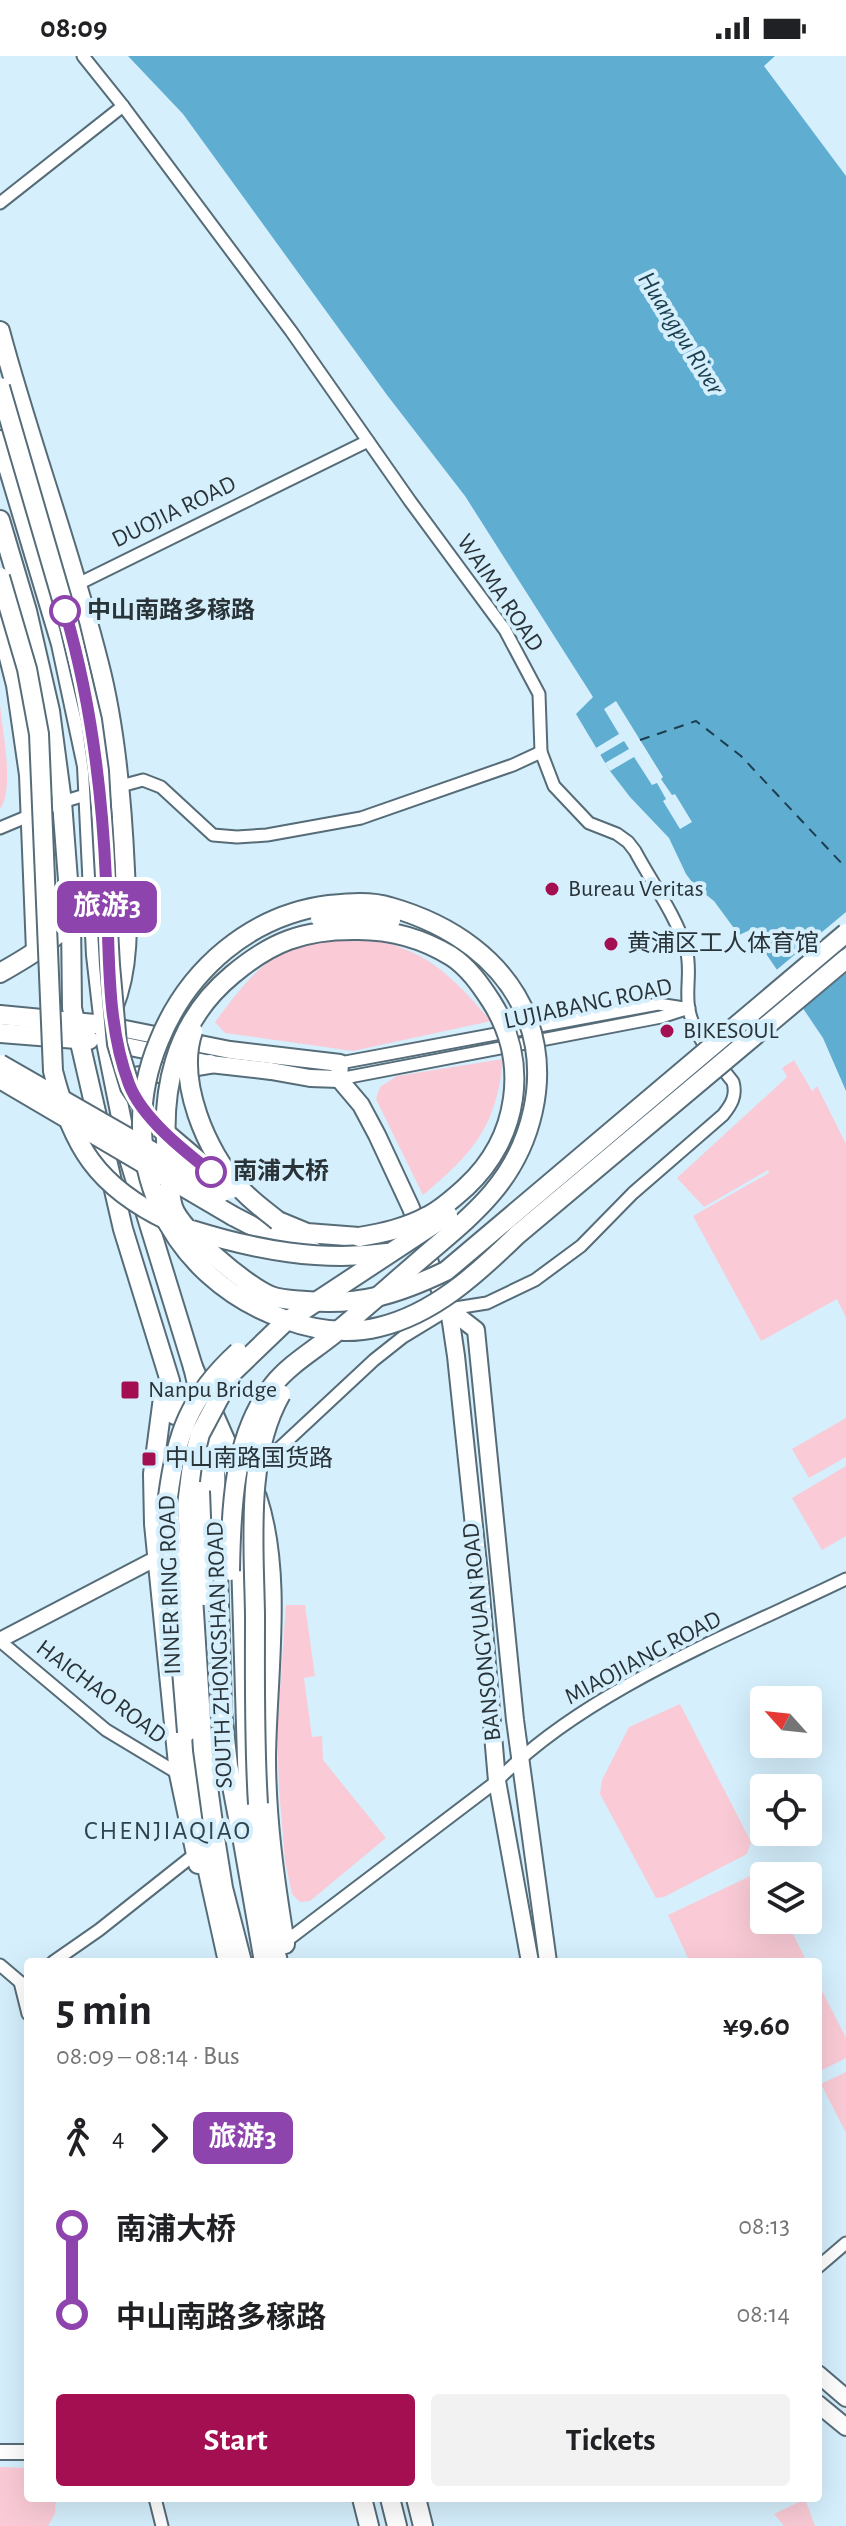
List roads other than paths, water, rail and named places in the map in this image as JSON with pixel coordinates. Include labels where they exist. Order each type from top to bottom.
[{"type":"main road","points":[[0,331],[77,585],[105,689],[119,787],[125,886],[125,968],[105,1034],[128,1078],[131,1100],[124,1129]]},
{"type":"main road","points":[[0,387],[70,627],[92,720],[99,771],[117,1044],[130,1087],[157,1126],[232,1189],[278,1221]]},
{"type":"main road","name":"SOUTH ZHONGSHAN ROAD","points":[[0,440],[48,600],[75,702],[87,766],[96,955],[105,1034],[130,1162],[193,1367],[226,1442],[244,1470],[261,1509],[271,1572],[267,1793],[278,1958]]},
{"type":"main road","name":"SOUTH ZHONGSHAN ROAD","points":[[0,520],[27,611],[50,711],[62,802],[71,919],[72,1008],[123,1229],[163,1356],[174,1402],[201,1860]]},
{"type":"main road","points":[[0,577],[27,669],[39,734],[53,1071],[71,1130],[87,1158],[104,1178],[153,1213],[217,1238],[300,1256],[352,1258],[388,1253],[438,1236],[467,1219]]},
{"type":"main road","points":[[0,623],[19,701],[33,815],[36,951]]},
{"type":"main road","points":[[240,1828],[232,1701],[230,1571],[233,1513],[256,1412],[274,1385],[296,1362],[327,1340],[467,1219],[494,1192],[515,1159],[529,1128],[538,1071],[535,1040],[522,1005],[503,978],[474,947],[447,928],[378,903],[309,908],[273,920],[238,939],[210,962],[187,990],[166,1024],[152,1056],[144,1087],[142,1149],[159,1206],[175,1235],[195,1261],[223,1287],[261,1311],[304,1327],[340,1332],[380,1327],[420,1313],[477,1274],[517,1235],[846,959]]},
{"type":"main road","name":"INNER RING ROAD","points":[[232,1958],[203,1750],[187,1505],[192,1465],[200,1434],[233,1372],[284,1323],[440,1223],[488,1178],[512,1140],[526,1096],[526,1060],[513,1013],[490,979],[438,936],[403,922],[362,916],[320,918],[270,935],[236,955],[206,992],[190,1039],[193,1103],[201,1127],[222,1164],[240,1188],[278,1221]]},
{"type":"main road","points":[[0,973],[36,951],[62,931],[71,919]]},
{"type":"main road","points":[[0,1064],[171,1163],[278,1221],[307,1233],[359,1237],[393,1231],[430,1216],[482,1172],[503,1138],[515,1101],[516,1071],[507,1032],[479,981],[452,957],[412,937],[377,929],[324,930],[288,939],[253,958],[216,988],[193,1018],[176,1053],[167,1089],[164,1131],[172,1198],[174,1210],[213,1256],[270,1296],[335,1304],[352,1303],[407,1290],[446,1271],[846,933]]},
{"type":"main road","name":"LUJIABANG ROAD","points":[[0,1015],[77,1030],[230,1050],[340,1071]]},
{"type":"main road","name":"LUJIABANG ROAD","points":[[0,1033],[77,1030]]},
{"type":"main road","name":"LUJIABANG ROAD","points":[[105,1034],[210,1064],[310,1078],[340,1071]]},
{"type":"main road","points":[[128,1078],[210,1064]]},
{"type":"main road","name":"BANSONGYUAN ROAD","points":[[340,1071],[377,1135],[411,1208],[449,1309],[480,1583],[497,1781],[529,1958]]},
{"type":"main road","points":[[0,1079],[233,1216],[266,1233],[325,1255]]},
{"type":"main road","name":"BANSONGYUAN ROAD","points":[[449,1309],[476,1330],[520,1757],[547,1958]]},
{"type":"main road","points":[[201,1860],[192,1796],[168,1497],[173,1464],[182,1428],[196,1400],[222,1367],[249,1343],[284,1323]]},
{"type":"main road","points":[[278,1940],[258,1804],[255,1575],[258,1453],[265,1425],[279,1396],[290,1379],[327,1340]]},
{"type":"main road","name":"SOUTH ZHONGSHAN ROAD","points":[[163,1356],[164,1407],[153,1474],[157,1558],[179,1774],[201,1860],[232,1958]]},
{"type":"main road","points":[[193,1367],[210,1437],[208,1488],[215,1838]]},
{"type":"main road","points":[[174,1402],[208,1488],[228,1765],[263,1958]]},
{"type":"main road","name":"SOUTH ZHONGSHAN ROAD","points":[[226,1442],[239,1492],[248,1792],[256,1866],[286,1958]]},
{"type":"main road","points":[[243,1553],[244,1470]]},
{"type":"main road","points":[[822,2377],[846,2398]]},
{"type":"main road","points":[[822,2407],[846,2427]]},
{"type":"main road","points":[[363,2502],[369,2526]]},
{"type":"main road","points":[[379,2502],[385,2526]]},
{"type":"main road","points":[[391,2502],[397,2526]]},
{"type":"main road","points":[[417,2502],[423,2526]]},
{"type":"street","name":"WAIMA ROAD","points":[[83,56],[291,331],[505,630],[539,694],[541,752],[554,786],[589,823],[617,834],[635,851],[684,943],[689,966],[689,1008],[696,1034],[736,1090],[732,1104],[701,1137],[633,1193],[581,1246],[535,1280],[487,1303],[449,1309],[403,1337],[244,1470]]},
{"type":"street","points":[[0,203],[123,106]]},
{"type":"street","name":"DUOJIA ROAD","points":[[0,623],[368,441]]},
{"type":"street","points":[[0,828],[62,802],[143,780],[161,787],[213,835],[267,835],[361,818],[513,765],[541,752]]},
{"type":"street","name":"LUJIABANG ROAD","points":[[340,1071],[658,1004],[689,1008]]},
{"type":"street","points":[[0,1640],[157,1558]]},
{"type":"street","name":"MIAOJIANG ROAD","points":[[278,1940],[497,1781],[520,1757],[606,1698],[846,1579]]},
{"type":"street","name":"HAICHAO ROAD","points":[[0,1640],[106,1730],[179,1774]]},
{"type":"street","points":[[59,1958],[201,1860]]},
{"type":"street","points":[[0,1965],[24,1980]]},
{"type":"street","points":[[822,2264],[846,2243]]},
{"type":"street","points":[[0,2452],[24,2452]]},
{"type":"street","points":[[156,2502],[162,2526]]},
{"type":"water","name":"Huangpu River","points":[[128,56],[775,56],[764,66],[846,176],[846,1091],[823,1038],[750,930],[739,935],[714,901],[695,886],[669,838],[610,771],[576,714],[593,697],[465,496],[387,395],[183,114]]},
{"type":"place","name":"中山南路多稼路","points":[[65,611]]},
{"type":"place","name":"Bureau Veritas","points":[[552,889]]},
{"type":"place","name":"黄浦区工人体育馆","points":[[611,944]]},
{"type":"place","name":"BIKESOUL","points":[[667,1031]]},
{"type":"place","name":"南浦大桥","points":[[211,1172]]},
{"type":"place","name":"Nanpu Bridge","points":[[130,1390]]},
{"type":"place","name":"中山南路国货路","points":[[149,1459]]},
{"type":"district","name":"CHENJIAQIAO","points":[[168,1831]]}]
